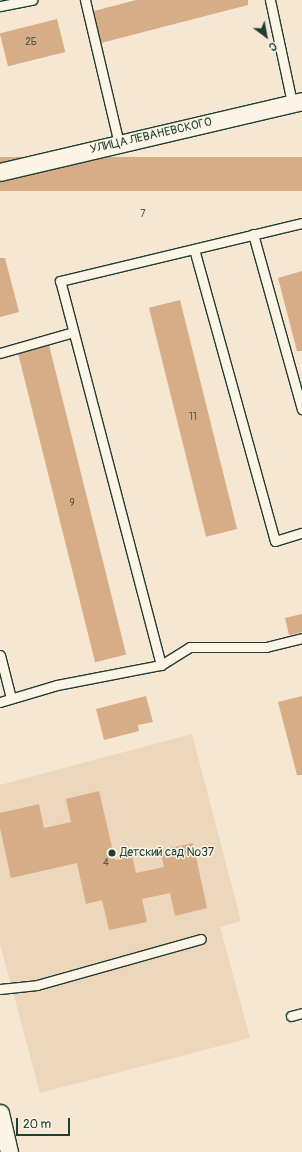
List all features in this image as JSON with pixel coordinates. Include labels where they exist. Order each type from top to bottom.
[{"type":"street","name":"УЛИЦА ЛЕВАНЕВСКОГО","points":[[0,172],[297,102]]},
{"type":"street","points":[[0,1113],[10,1152]]},
{"type":"lane","points":[[1,4],[32,0]]},
{"type":"lane","points":[[85,0],[119,144]]},
{"type":"lane","points":[[270,0],[297,102]]},
{"type":"lane","points":[[161,665],[60,281],[302,222]]},
{"type":"lane","points":[[253,234],[302,409]]},
{"type":"lane","points":[[194,248],[275,541],[302,533]]},
{"type":"lane","points":[[0,353],[73,332]]},
{"type":"lane","points":[[0,702],[57,685],[161,665],[190,647],[266,647],[302,638]]},
{"type":"lane","points":[[0,655],[11,698]]},
{"type":"lane","points":[[0,989],[37,985],[201,939]]},
{"type":"lane","points":[[291,1016],[302,1013]]},
{"type":"shaded area","name":"Детский сад №37","points":[[192,734],[241,921],[220,927],[250,1038],[40,1093],[0,944],[0,785]]},
{"type":"building","points":[[136,0],[248,0],[248,5],[101,43],[94,11]]},
{"type":"building","points":[[57,19],[65,52],[8,66],[0,33]]},
{"type":"building","points":[[0,157],[302,157],[302,191],[0,191]]},
{"type":"building","points":[[0,258],[5,258],[19,312],[0,317]]},
{"type":"building","points":[[302,271],[302,351],[297,351],[278,278]]},
{"type":"building","points":[[180,300],[237,529],[206,537],[149,308]]},
{"type":"building","points":[[49,345],[126,655],[95,662],[18,353]]},
{"type":"building","points":[[302,614],[302,632],[289,635],[285,618]]},
{"type":"building","points":[[146,696],[153,722],[138,725],[139,731],[104,740],[96,709]]},
{"type":"building","points":[[302,696],[302,775],[297,775],[278,702]]},
{"type":"building","points":[[99,791],[115,860],[132,856],[136,873],[164,867],[160,850],[193,843],[207,908],[175,916],[170,893],[142,899],[147,922],[109,930],[102,900],[86,904],[77,863],[11,878],[0,828],[0,813],[39,804],[44,828],[71,822],[66,799]]},
{"type":"place","name":"Детский сад №37","points":[[112,853]]}]
